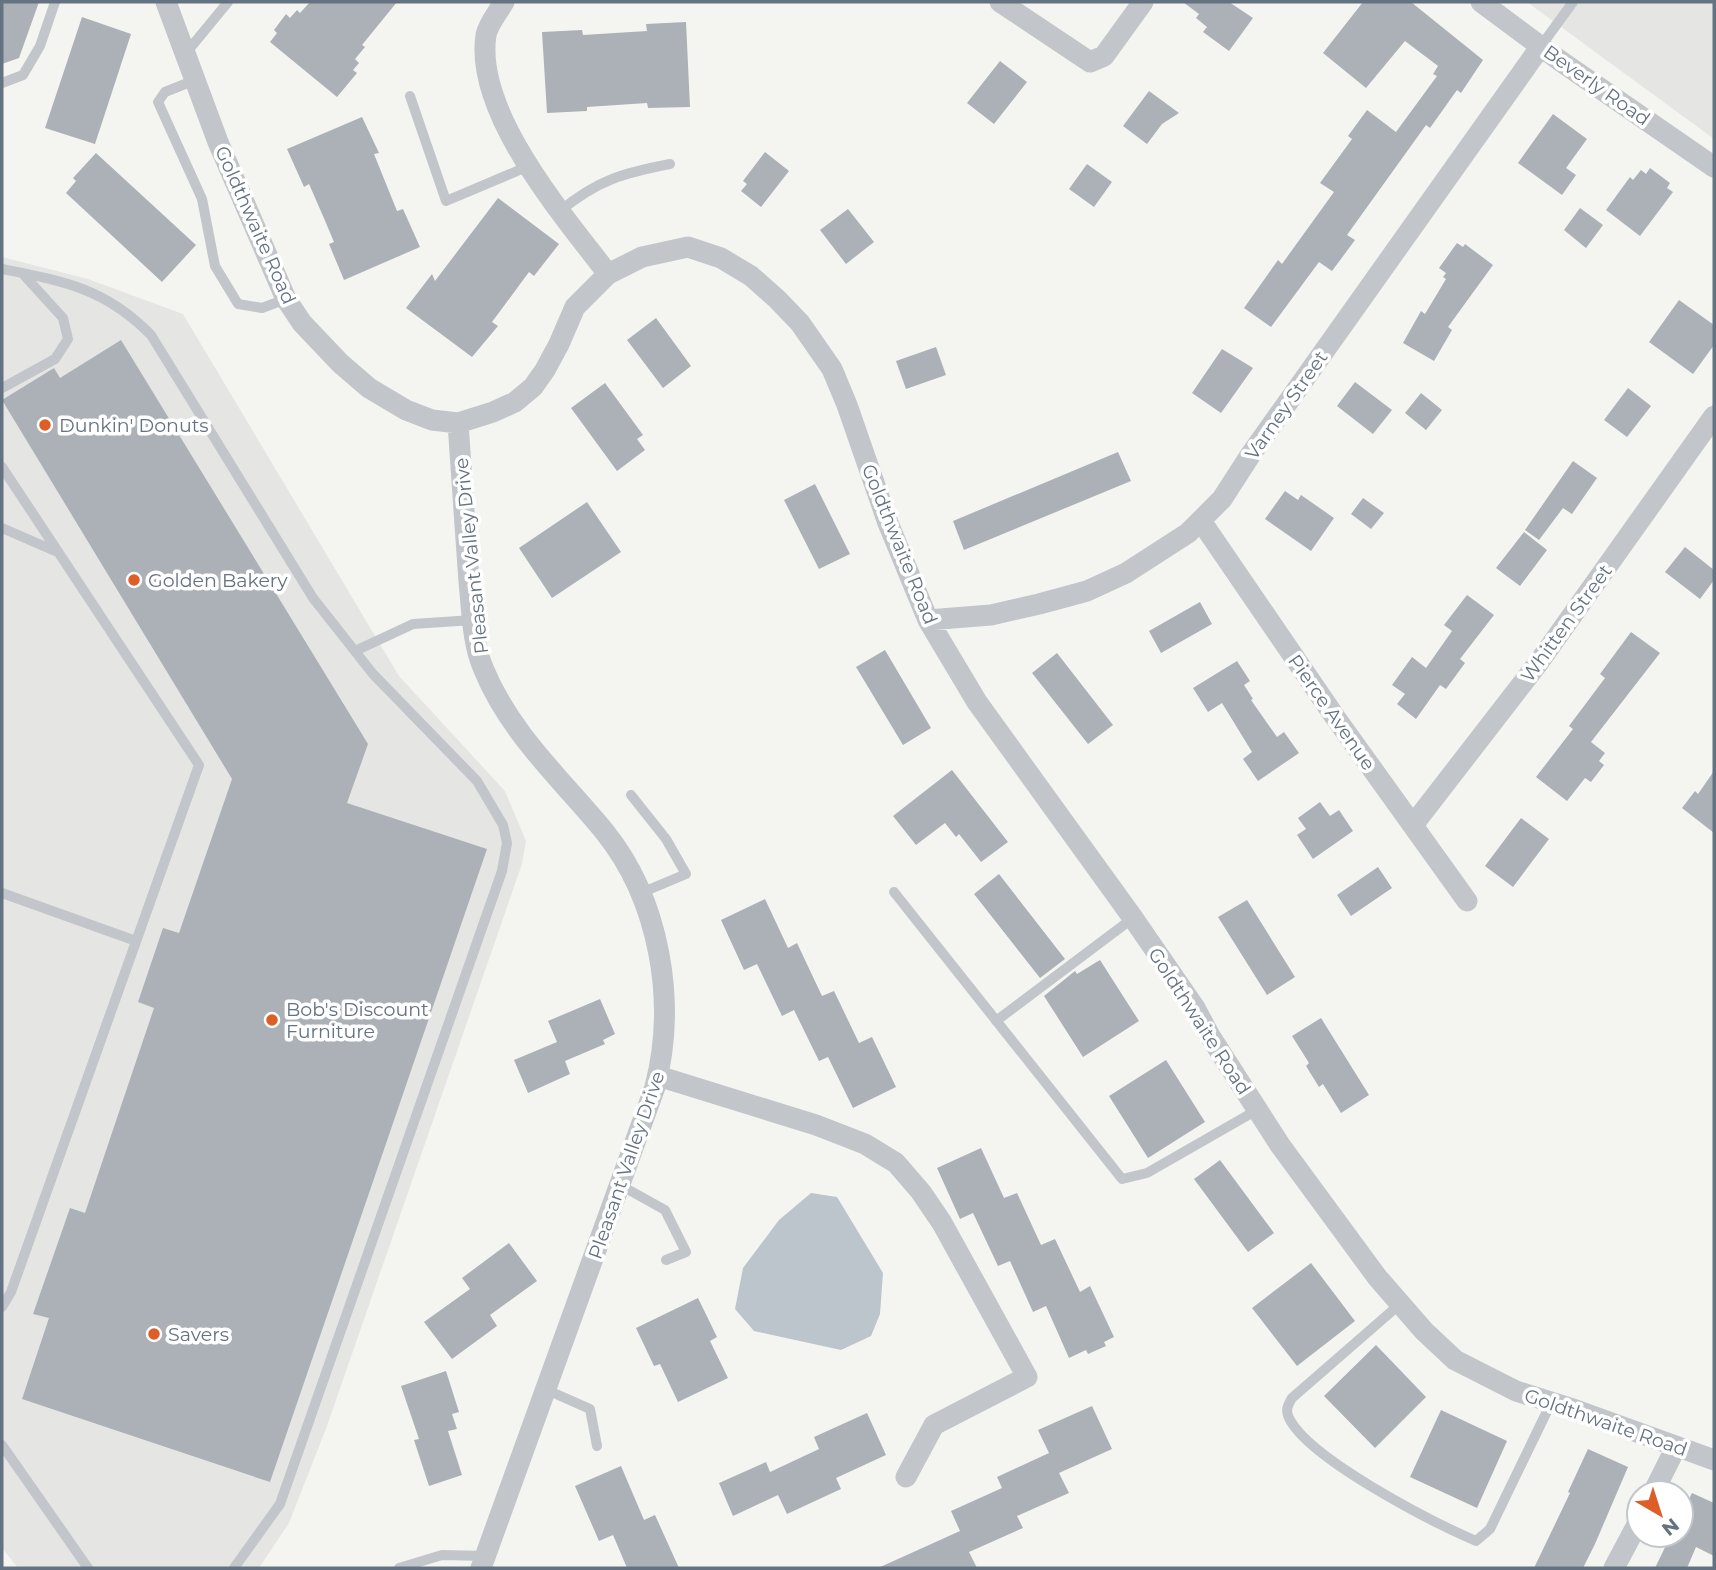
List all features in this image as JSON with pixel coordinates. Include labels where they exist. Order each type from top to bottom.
[{"type":"street","name":"Goldthwaite Road","points":[[166,2],[218,142],[286,299],[319,343],[369,388],[406,410],[432,420],[458,423],[515,402],[533,387],[559,344],[575,307],[608,274],[642,257],[688,247],[722,258],[751,276],[800,323],[832,369],[848,405],[888,523],[928,620],[977,702],[1195,1008],[1288,1156],[1400,1304],[1455,1360],[1516,1391],[1714,1461]]},
{"type":"street","points":[[504,2],[486,33],[487,70],[496,106],[529,166],[608,274]]},
{"type":"street","points":[[1000,2],[1090,62],[1104,56],[1143,2]]},
{"type":"street","name":"Beverly Road","points":[[1481,2],[1714,167]]},
{"type":"street","name":"Varney Street","points":[[928,620],[990,615],[1087,591],[1126,573],[1188,533],[1222,499],[1541,46]]},
{"type":"street","name":"Whitten Street","points":[[1413,825],[1539,663],[1714,416]]},
{"type":"street","name":"Pleasant Valley Drive","points":[[458,423],[473,620],[482,667],[496,698],[549,770],[618,849],[635,877],[657,938],[664,1024],[658,1076],[483,1562]]},
{"type":"street","name":"Pierce Avenue","points":[[1201,520],[1335,717],[1467,901]]},
{"type":"street","points":[[658,1076],[790,1116],[865,1144],[896,1163],[921,1192],[942,1223],[1027,1377],[934,1425],[906,1477]]},
{"type":"street","points":[[1660,1479],[1676,1447]]},
{"type":"street","points":[[1614,1568],[1625,1547]]},
{"type":"lane","points":[[2,83],[23,75],[40,46],[55,2]]},
{"type":"lane","points":[[186,53],[229,2]]},
{"type":"lane","points":[[1541,46],[1573,2]]},
{"type":"lane","points":[[195,80],[166,92],[158,102],[202,199],[215,266],[238,304],[262,308],[286,299]]},
{"type":"lane","points":[[410,96],[446,201],[529,166]]},
{"type":"lane","points":[[560,211],[583,193],[624,173],[670,164]]},
{"type":"lane","points":[[2,269],[77,286],[106,299],[131,315],[150,335],[313,598],[373,674],[477,781],[503,825],[507,843],[498,885],[280,1504],[234,1568]]},
{"type":"lane","points":[[2,388],[55,359],[68,339],[63,318],[22,273]]},
{"type":"lane","points":[[2,467],[55,551],[199,765],[11,1292],[2,1307]]},
{"type":"lane","points":[[2,528],[55,551]]},
{"type":"lane","points":[[355,651],[413,624],[473,620]]},
{"type":"lane","points":[[631,795],[666,839],[686,874],[641,893]]},
{"type":"lane","points":[[894,892],[1122,1179],[1147,1173],[1257,1110]]},
{"type":"lane","points":[[2,893],[136,941]]},
{"type":"lane","points":[[996,1021],[1133,918]]},
{"type":"lane","points":[[620,1185],[665,1210],[686,1252],[666,1260]]},
{"type":"lane","points":[[1400,1304],[1293,1398],[1287,1407],[1288,1417],[1306,1440],[1356,1478],[1476,1541],[1490,1530],[1551,1404]]},
{"type":"lane","points":[[547,1390],[590,1409],[597,1446]]},
{"type":"lane","points":[[2,1445],[88,1568]]},
{"type":"lane","points":[[399,1568],[442,1555],[483,1562]]},
{"type":"shaded area","points":[[1527,2],[1714,2],[1714,139]]},
{"type":"shaded area","points":[[2,257],[88,279],[183,314],[399,676],[505,791],[526,841],[522,864],[327,1426],[289,1523],[259,1568],[18,1568],[2,1548]]},
{"type":"shaded area","points":[[811,1193],[837,1197],[883,1273],[880,1314],[871,1336],[841,1350],[754,1331],[735,1309],[743,1268],[779,1220]]},
{"type":"building","points":[[2,2],[39,2],[19,58],[2,64]]},
{"type":"building","points":[[310,2],[397,2],[362,45],[365,47],[355,59],[359,63],[353,70],[357,73],[337,97],[270,42],[277,33],[274,30],[286,14],[290,18],[297,10],[300,13]]},
{"type":"building","points":[[1183,2],[1229,2],[1253,18],[1229,51],[1203,32],[1207,27],[1196,18],[1199,14]]},
{"type":"building","points":[[1363,2],[1411,2],[1483,60],[1461,93],[1457,90],[1430,128],[1426,125],[1347,235],[1355,240],[1332,271],[1319,262],[1271,327],[1244,308],[1278,260],[1282,264],[1334,192],[1320,183],[1352,139],[1348,136],[1367,110],[1396,132],[1437,76],[1433,74],[1438,66],[1405,41],[1366,88],[1323,53]]},
{"type":"building","points":[[82,17],[131,34],[95,144],[45,128]]},
{"type":"building","points":[[686,22],[690,107],[648,108],[647,103],[547,113],[542,32],[582,30],[583,35],[647,31],[646,24]]},
{"type":"building","points":[[1000,61],[1027,82],[994,124],[967,103]]},
{"type":"building","points":[[1149,91],[1179,113],[1162,124],[1147,144],[1123,126]]},
{"type":"building","points":[[1553,114],[1587,139],[1566,168],[1576,175],[1562,195],[1518,163]]},
{"type":"building","points":[[362,117],[379,153],[374,154],[397,211],[403,209],[420,247],[344,280],[329,244],[334,242],[323,216],[309,184],[304,187],[287,149]]},
{"type":"building","points":[[765,152],[789,171],[761,207],[741,191],[747,184],[743,181]]},
{"type":"building","points":[[96,153],[196,245],[162,282],[66,193],[76,181],[73,178]]},
{"type":"building","points":[[1087,164],[1112,182],[1094,207],[1069,189]]},
{"type":"building","points":[[1650,168],[1670,183],[1667,188],[1673,192],[1640,236],[1606,210],[1630,177],[1633,180],[1641,170],[1646,174]]},
{"type":"building","points":[[498,198],[559,244],[534,276],[529,272],[492,322],[498,326],[472,357],[406,308],[432,274],[435,281]]},
{"type":"building","points":[[1580,208],[1603,225],[1586,248],[1564,230]]},
{"type":"building","points":[[848,209],[874,242],[846,264],[820,230]]},
{"type":"building","points":[[1457,243],[1463,247],[1465,244],[1493,265],[1448,327],[1452,330],[1434,361],[1403,343],[1421,311],[1425,314],[1446,279],[1443,277],[1446,273],[1439,268]]},
{"type":"building","points":[[1679,300],[1714,325],[1714,345],[1693,374],[1649,342]]},
{"type":"building","points":[[656,318],[691,366],[663,388],[627,340]]},
{"type":"building","points":[[121,340],[368,744],[347,803],[487,849],[270,1482],[22,1399],[49,1318],[33,1314],[70,1208],[85,1213],[154,1008],[138,1002],[163,928],[179,933],[232,779],[2,400],[54,368],[60,378]]},
{"type":"building","points":[[936,347],[946,375],[906,389],[896,361]]},
{"type":"building","points":[[1222,349],[1253,368],[1221,413],[1192,393]]},
{"type":"building","points":[[1355,382],[1392,410],[1373,434],[1337,406]]},
{"type":"building","points":[[605,383],[643,435],[637,439],[645,450],[617,471],[571,408]]},
{"type":"building","points":[[1628,388],[1651,406],[1627,437],[1604,420]]},
{"type":"building","points":[[1421,393],[1442,410],[1426,430],[1405,413]]},
{"type":"building","points":[[1118,452],[1131,481],[964,550],[953,521]]},
{"type":"building","points":[[1573,461],[1597,478],[1572,514],[1563,508],[1539,540],[1525,530]]},
{"type":"building","points":[[815,484],[850,554],[819,569],[784,500]]},
{"type":"building","points":[[1285,491],[1298,500],[1301,495],[1334,518],[1311,551],[1265,519]]},
{"type":"building","points":[[1363,498],[1384,513],[1371,529],[1351,514]]},
{"type":"building","points":[[587,502],[621,552],[552,598],[519,548]]},
{"type":"building","points":[[1524,532],[1547,550],[1520,586],[1496,568]]},
{"type":"building","points":[[1685,547],[1714,570],[1714,580],[1700,599],[1665,572]]},
{"type":"building","points":[[1467,595],[1494,615],[1460,659],[1465,663],[1446,689],[1440,685],[1416,719],[1397,704],[1405,694],[1392,685],[1412,657],[1426,668],[1452,631],[1444,625]]},
{"type":"building","points":[[1200,602],[1212,624],[1161,653],[1149,631]]},
{"type":"building","points":[[1631,632],[1660,653],[1591,742],[1605,753],[1599,761],[1604,765],[1591,782],[1585,778],[1567,801],[1536,777],[1573,729],[1569,726],[1605,678],[1600,674]]},
{"type":"building","points":[[885,650],[931,728],[903,745],[856,667]]},
{"type":"building","points":[[1057,653],[1113,725],[1088,744],[1032,673]]},
{"type":"building","points":[[1237,661],[1250,681],[1244,685],[1253,699],[1251,700],[1277,737],[1284,732],[1299,753],[1258,781],[1243,759],[1252,752],[1222,703],[1208,712],[1193,688]]},
{"type":"building","points":[[952,770],[1008,842],[981,862],[959,834],[956,837],[945,823],[916,845],[893,816]]},
{"type":"building","points":[[1714,771],[1714,833],[1682,808],[1695,791],[1698,794]]},
{"type":"building","points":[[1320,802],[1330,816],[1339,810],[1353,831],[1313,859],[1297,835],[1306,829],[1298,818]]},
{"type":"building","points":[[1521,818],[1549,839],[1513,887],[1485,866]]},
{"type":"building","points":[[1378,867],[1392,888],[1351,916],[1337,895]]},
{"type":"building","points":[[999,874],[1065,959],[1040,978],[974,894]]},
{"type":"building","points":[[765,899],[788,948],[797,943],[822,996],[834,991],[859,1043],[872,1037],[896,1087],[853,1108],[828,1057],[819,1061],[794,1010],[782,1016],[757,964],[744,970],[721,920]]},
{"type":"building","points":[[1247,900],[1295,977],[1267,995],[1218,917]]},
{"type":"building","points":[[1100,960],[1139,1021],[1083,1057],[1044,996],[1075,971],[1077,974]]},
{"type":"building","points":[[600,999],[615,1034],[603,1040],[605,1044],[565,1061],[570,1074],[528,1093],[514,1060],[557,1042],[548,1021]]},
{"type":"building","points":[[1321,1018],[1369,1095],[1341,1113],[1323,1084],[1319,1087],[1306,1066],[1309,1063],[1292,1036]]},
{"type":"building","points":[[1166,1060],[1205,1122],[1148,1158],[1109,1096]]},
{"type":"building","points":[[981,1148],[1004,1198],[1017,1193],[1041,1245],[1055,1239],[1080,1292],[1090,1286],[1114,1337],[1104,1342],[1106,1346],[1088,1354],[1086,1350],[1069,1358],[1046,1306],[1033,1312],[1010,1261],[998,1266],[973,1213],[960,1219],[937,1168]]},
{"type":"building","points":[[1220,1160],[1274,1233],[1248,1252],[1194,1179]]},
{"type":"building","points":[[509,1243],[537,1281],[490,1315],[497,1326],[452,1359],[424,1322],[470,1289],[462,1278]]},
{"type":"building","points":[[1311,1263],[1355,1321],[1297,1366],[1252,1308]]},
{"type":"building","points":[[698,1298],[717,1337],[710,1341],[728,1378],[678,1402],[660,1364],[654,1366],[636,1328]]},
{"type":"building","points":[[1376,1345],[1426,1397],[1375,1448],[1324,1396]]},
{"type":"building","points":[[446,1371],[459,1412],[452,1414],[457,1429],[448,1431],[462,1475],[429,1486],[414,1440],[419,1439],[401,1386]]},
{"type":"building","points":[[1092,1406],[1112,1449],[1059,1473],[1069,1493],[1017,1516],[1023,1528],[969,1552],[977,1568],[878,1568],[960,1531],[951,1511],[1002,1488],[997,1477],[1049,1453],[1038,1430]]},
{"type":"building","points":[[1441,1410],[1507,1441],[1477,1508],[1410,1477]]},
{"type":"building","points":[[867,1413],[886,1455],[836,1478],[841,1489],[787,1514],[778,1495],[733,1516],[719,1483],[766,1462],[770,1472],[819,1449],[814,1437]]},
{"type":"building","points":[[1588,1449],[1628,1467],[1595,1544],[1583,1568],[1534,1568],[1570,1493],[1568,1492]]},
{"type":"building","points":[[621,1466],[644,1520],[655,1515],[679,1568],[627,1568],[613,1535],[599,1541],[575,1486]]},
{"type":"building","points":[[1695,1494],[1714,1503],[1714,1556],[1696,1547],[1687,1568],[1655,1568],[1664,1549],[1695,1549]]},
{"type":"place","name":"Dunkin' Donuts","points":[[45,425]]},
{"type":"place","name":"Golden Bakery","points":[[134,580]]},
{"type":"place","name":"Bob's Discount Furniture","points":[[272,1020]]},
{"type":"place","name":"Savers","points":[[154,1334]]}]
